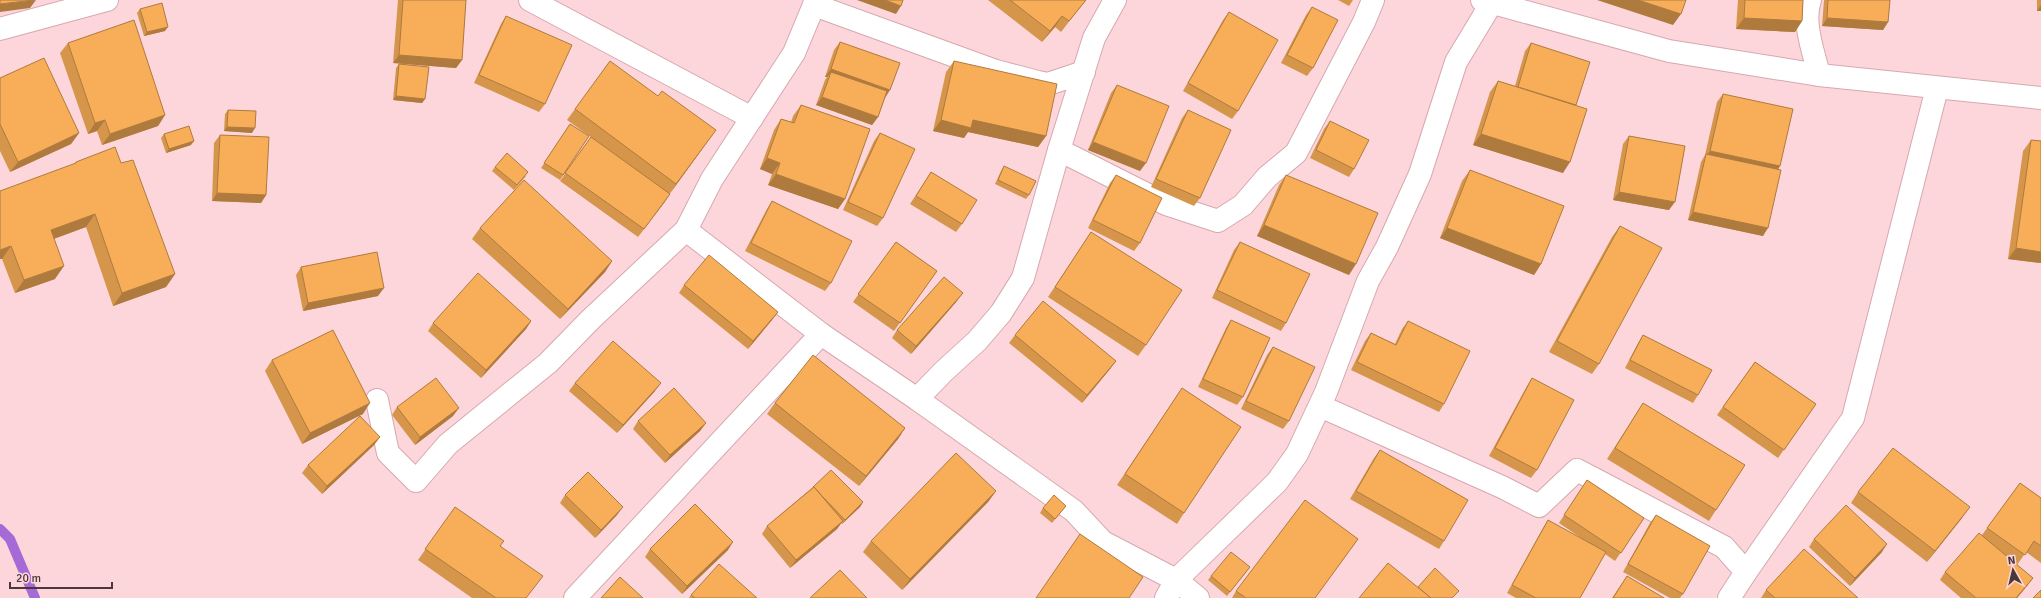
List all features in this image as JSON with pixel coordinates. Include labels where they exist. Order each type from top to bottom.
[{"type":"street","points":[[0,29],[107,0]]},
{"type":"street","points":[[530,0],[752,118]]},
{"type":"street","points":[[918,399],[943,372],[977,341],[1001,312],[1023,278],[1059,150],[1094,38],[1115,0]]},
{"type":"street","points":[[1059,150],[1166,204],[1218,221],[1243,205],[1267,177],[1296,154],[1364,22],[1373,0]]},
{"type":"street","points":[[1810,0],[1807,6],[1808,25],[1819,75]]},
{"type":"street","points":[[1171,589],[1277,482],[1297,454],[1320,406],[1368,281],[1386,247],[1420,174],[1456,62],[1487,2],[1668,51],[1819,75],[2041,98]]},
{"type":"street","points":[[377,400],[388,453],[416,481],[448,444],[548,362],[591,319],[686,230],[712,179],[794,53],[815,3],[996,71],[1038,82],[1048,84],[1084,72]]},
{"type":"street","points":[[1729,598],[1853,418],[1937,88]]},
{"type":"street","points":[[686,230],[821,334],[918,399],[1074,511],[1102,542],[1171,589],[1198,598]]},
{"type":"street","points":[[575,598],[821,334]]},
{"type":"street","points":[[1320,406],[1502,487],[1539,506],[1577,470],[1724,546],[1746,572]]},
{"type":"building","points":[[0,0],[34,0],[0,4]]},
{"type":"building","points":[[403,0],[466,0],[462,60],[399,55]]},
{"type":"building","points":[[885,0],[903,0],[901,6]]},
{"type":"building","points":[[1010,0],[1086,0],[1069,21],[1062,16],[1050,31]]},
{"type":"building","points":[[1638,0],[1686,0],[1681,14]]},
{"type":"building","points":[[1745,0],[1803,0],[1802,21],[1744,18]]},
{"type":"building","points":[[1828,0],[1890,0],[1888,22],[1827,18]]},
{"type":"building","points":[[162,3],[168,27],[147,32],[140,9]]},
{"type":"building","points":[[1312,7],[1338,20],[1313,68],[1287,55]]},
{"type":"building","points":[[1229,12],[1278,40],[1238,111],[1188,83]]},
{"type":"building","points":[[506,16],[572,45],[545,104],[479,75]]},
{"type":"building","points":[[134,20],[165,115],[110,134],[105,120],[95,123],[68,43]]},
{"type":"building","points":[[840,42],[900,63],[890,90],[831,69]]},
{"type":"building","points":[[1531,43],[1590,62],[1576,105],[1518,87]]},
{"type":"building","points":[[44,58],[79,133],[18,162],[0,124],[0,78]]},
{"type":"building","points":[[610,61],[658,96],[662,91],[716,130],[676,184],[575,109]]},
{"type":"building","points":[[954,61],[1057,84],[1046,136],[973,120],[971,128],[941,120]]},
{"type":"building","points":[[399,64],[429,67],[425,99],[396,96]]},
{"type":"building","points":[[831,72],[887,91],[878,117],[822,97]]},
{"type":"building","points":[[1498,81],[1587,109],[1570,162],[1481,134]]},
{"type":"building","points":[[1117,85],[1169,106],[1146,163],[1093,142]]},
{"type":"building","points":[[1723,94],[1793,109],[1780,166],[1710,151]]},
{"type":"building","points":[[801,105],[870,129],[845,199],[776,174],[780,163],[767,158],[781,119],[794,123]]},
{"type":"building","points":[[228,110],[256,111],[255,128],[227,127]]},
{"type":"building","points":[[1188,110],[1231,130],[1200,198],[1156,179]]},
{"type":"building","points":[[1330,121],[1369,140],[1354,169],[1316,150]]},
{"type":"building","points":[[570,124],[589,136],[563,175],[544,163]]},
{"type":"building","points":[[189,126],[194,141],[169,149],[164,134]]},
{"type":"building","points":[[880,133],[915,149],[883,218],[848,202]]},
{"type":"building","points":[[220,135],[269,137],[266,195],[217,193]]},
{"type":"building","points":[[1629,136],[1685,146],[1675,202],[1619,192]]},
{"type":"building","points":[[591,137],[670,194],[644,229],[565,173]]},
{"type":"building","points":[[2031,140],[2041,141],[2041,252],[2016,248]]},
{"type":"building","points":[[115,147],[121,163],[133,160],[175,274],[122,293],[95,214],[51,230],[64,266],[24,280],[11,246],[0,250],[0,191]]},
{"type":"building","points":[[507,153],[528,172],[517,185],[495,167]]},
{"type":"building","points":[[1706,154],[1781,170],[1768,228],[1693,212]]},
{"type":"building","points":[[1004,166],[1036,181],[1029,195],[998,180]]},
{"type":"building","points":[[1470,170],[1564,206],[1541,264],[1447,228]]},
{"type":"building","points":[[931,172],[977,200],[962,224],[916,196]]},
{"type":"building","points":[[1116,175],[1162,198],[1140,243],[1093,220]]},
{"type":"building","points":[[1286,175],[1378,213],[1356,264],[1264,225]]},
{"type":"building","points":[[524,180],[612,261],[568,309],[480,228]]},
{"type":"building","points":[[772,201],[852,241],[831,283],[751,243]]},
{"type":"building","points":[[1620,226],[1662,248],[1599,364],[1557,341]]},
{"type":"building","points":[[1091,232],[1182,290],[1146,345],[1055,287]]},
{"type":"building","points":[[896,242],[937,271],[900,323],[858,294]]},
{"type":"building","points":[[1240,242],[1310,274],[1286,323],[1217,290]]},
{"type":"building","points":[[377,252],[384,288],[308,303],[301,267]]},
{"type":"building","points":[[709,255],[778,312],[753,341],[684,285]]},
{"type":"building","points":[[478,273],[531,321],[486,370],[433,323]]},
{"type":"building","points":[[944,277],[963,293],[916,346],[897,330]]},
{"type":"building","points":[[1043,301],[1116,361],[1087,395],[1015,335]]},
{"type":"building","points":[[1231,320],[1270,338],[1243,397],[1203,379]]},
{"type":"building","points":[[1408,321],[1470,351],[1444,404],[1357,362],[1371,333],[1396,345]]},
{"type":"building","points":[[333,330],[370,403],[310,433],[272,360]]},
{"type":"building","points":[[1643,335],[1712,370],[1698,395],[1630,360]]},
{"type":"building","points":[[613,341],[661,383],[623,425],[575,383]]},
{"type":"building","points":[[1273,347],[1315,367],[1289,421],[1246,401]]},
{"type":"building","points":[[813,355],[905,428],[866,476],[775,403]]},
{"type":"building","points":[[1755,362],[1816,404],[1784,450],[1723,407]]},
{"type":"building","points":[[436,378],[459,408],[420,437],[397,407]]},
{"type":"building","points":[[1532,378],[1574,400],[1537,470],[1495,448]]},
{"type":"building","points":[[674,388],[706,423],[670,455],[638,421]]},
{"type":"building","points":[[1182,388],[1241,427],[1184,513],[1125,474]]},
{"type":"building","points":[[1643,403],[1745,465],[1716,510],[1615,448]]},
{"type":"building","points":[[360,416],[380,437],[327,486],[308,465]]},
{"type":"building","points":[[1893,448],[1970,507],[1935,551],[1858,492]]},
{"type":"building","points":[[1380,450],[1468,500],[1444,541],[1356,491]]},
{"type":"building","points":[[956,453],[996,491],[910,579],[871,541]]},
{"type":"building","points":[[831,470],[863,502],[845,520],[813,487]]},
{"type":"building","points":[[588,472],[623,507],[601,530],[565,495]]},
{"type":"building","points":[[1587,480],[1644,518],[1621,553],[1564,515]]},
{"type":"building","points":[[2020,483],[2041,498],[2041,546],[2034,541],[2025,555],[1987,528]]},
{"type":"building","points":[[814,487],[843,521],[796,560],[767,526]]},
{"type":"building","points":[[1054,495],[1066,506],[1055,519],[1043,508]]},
{"type":"building","points":[[1305,500],[1358,539],[1315,598],[1246,598],[1236,591]]},
{"type":"building","points":[[695,504],[733,542],[687,586],[650,549]]},
{"type":"building","points":[[1846,505],[1887,544],[1855,578],[1814,539]]},
{"type":"building","points":[[455,507],[504,541],[500,546],[543,576],[526,598],[496,598],[425,549]]},
{"type":"building","points":[[1656,515],[1710,546],[1683,594],[1628,564]]},
{"type":"building","points":[[1548,520],[1606,552],[1580,598],[1536,598],[1512,585]]},
{"type":"building","points":[[1979,533],[2033,578],[2016,598],[1976,598],[1945,572]]},
{"type":"building","points":[[1080,534],[1143,577],[1129,598],[1036,598]]},
{"type":"building","points":[[1804,549],[1858,598],[1775,598],[1766,590]]},
{"type":"building","points":[[1231,552],[1250,567],[1230,592],[1211,576]]},
{"type":"building","points":[[1388,563],[1431,598],[1359,598]]},
{"type":"building","points":[[719,564],[757,598],[695,598],[691,595]]},
{"type":"building","points":[[1435,568],[1459,591],[1452,598],[1431,598],[1418,587]]},
{"type":"building","points":[[840,570],[867,598],[810,598]]},
{"type":"building","points":[[1627,576],[1664,598],[1613,598]]},
{"type":"building","points":[[620,577],[643,598],[601,598]]},
{"type":"building","points":[[2041,590],[2041,598],[2033,598]]},
{"type":"waterway","points":[[0,529],[10,539],[35,598]]}]
